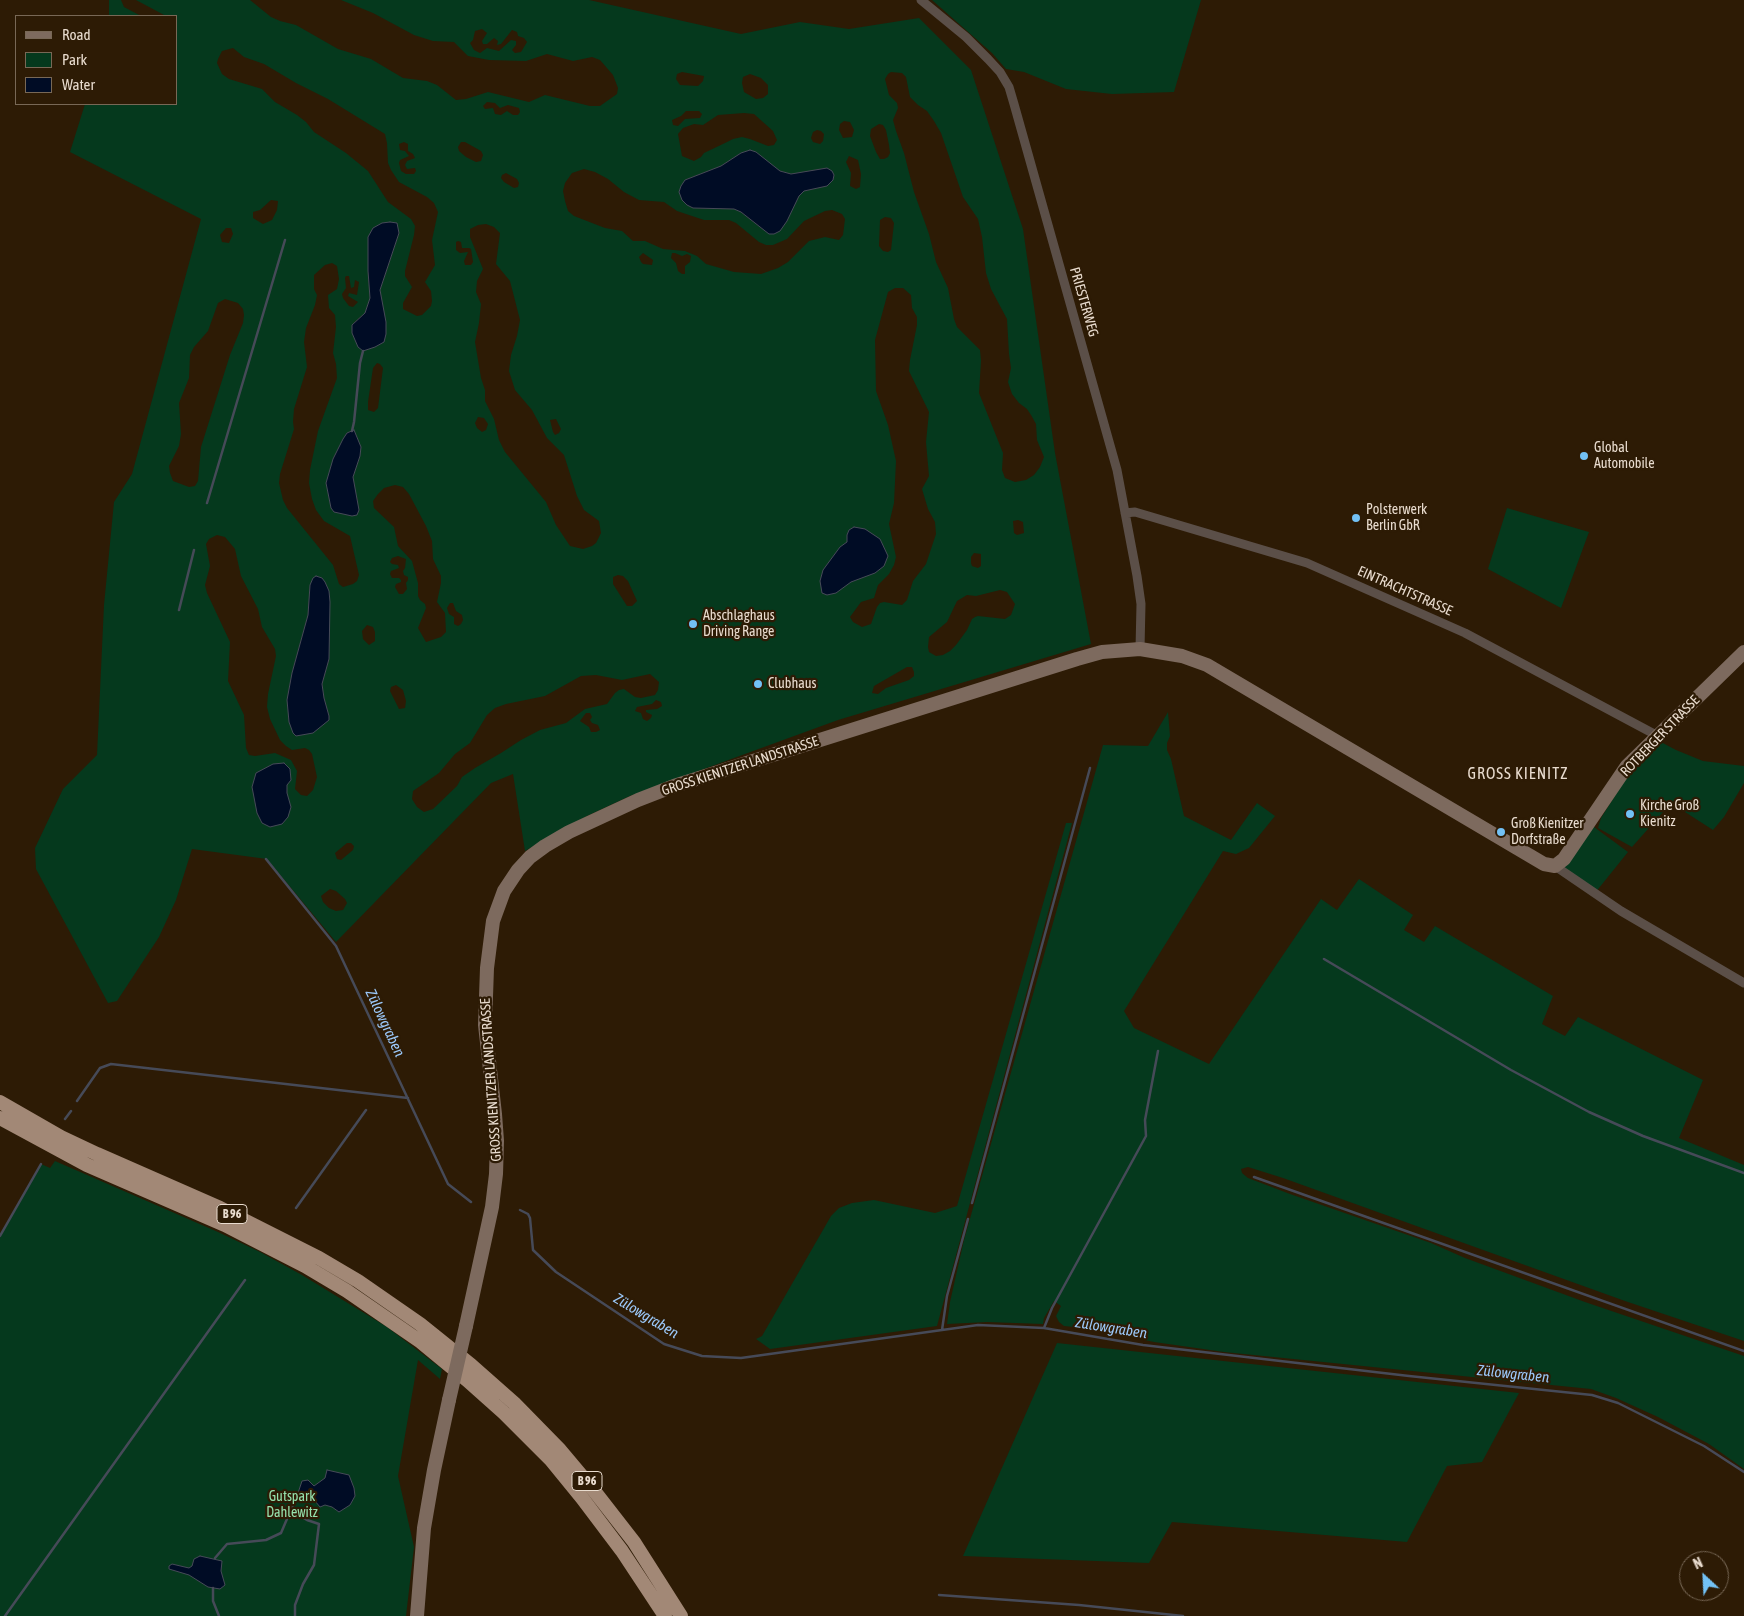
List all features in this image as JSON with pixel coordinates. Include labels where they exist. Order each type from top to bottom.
[{"type":"highway","name":"B 96","points":[[0,1102],[97,1154],[267,1230],[358,1281],[420,1324],[514,1403],[560,1450],[634,1542],[681,1616]]},
{"type":"highway","name":"B 96","points":[[0,1118],[87,1165],[225,1225],[305,1266],[347,1291],[421,1342],[497,1406],[551,1460],[622,1550],[665,1616]]},
{"type":"main road","name":"GROSS KIENITZER LANDSTRASSE","points":[[417,1616],[420,1563],[427,1508],[492,1207],[497,1141],[485,1025],[488,960],[497,907],[504,891],[518,870],[530,857],[557,839],[609,813],[656,793],[1044,669],[1102,652],[1140,648]]},
{"type":"main road","points":[[1140,648],[1182,656],[1207,665],[1544,864],[1555,866]]},
{"type":"main road","name":"ROTBERGER STRASSE","points":[[1555,866],[1564,859],[1627,766],[1744,652]]},
{"type":"street","name":"PRIESTERWEG","points":[[921,0],[988,58],[1000,72],[1009,87],[1112,449],[1141,604],[1140,648]]},
{"type":"street","name":"EINTRACHTSTRASSE","points":[[1125,514],[1135,512],[1307,563],[1465,633],[1658,736]]},
{"type":"street","points":[[1555,866],[1621,911],[1744,983]]},
{"type":"green space","points":[[109,0],[121,0],[124,7],[139,15],[109,15]]},
{"type":"green space","points":[[136,0],[250,0],[271,17],[296,25],[338,49],[371,59],[403,78],[427,81],[437,85],[456,100],[488,92],[529,102],[545,95],[590,106],[600,106],[617,94],[618,88],[613,75],[600,60],[592,57],[573,61],[547,54],[526,61],[489,60],[468,56],[454,42],[433,41],[414,35],[373,13],[341,0],[589,0],[741,34],[800,22],[849,29],[919,18],[971,70],[1023,229],[1055,453],[1091,644],[838,720],[630,796],[587,816],[525,851],[513,774],[491,783],[336,942],[267,859],[192,849],[176,900],[159,937],[117,1001],[108,1003],[36,869],[35,848],[63,789],[97,755],[104,605],[114,502],[132,474],[201,219],[70,152],[85,105],[178,105],[178,15],[164,15]],"holes":[[[482,29],[487,33],[482,41],[483,44],[487,44],[494,38],[498,41],[497,45],[501,44],[512,30],[517,32],[518,36],[524,38],[527,42],[521,52],[515,53],[512,50],[516,45],[516,41],[511,40],[499,51],[487,48],[480,53],[474,50],[470,43],[473,40],[475,31]],[[233,48],[244,57],[264,64],[328,99],[385,134],[388,163],[399,182],[427,197],[434,203],[438,212],[432,240],[435,265],[425,282],[431,291],[432,301],[431,306],[422,315],[417,316],[403,309],[403,303],[412,287],[405,276],[415,226],[411,219],[388,202],[368,171],[346,153],[314,132],[297,115],[275,102],[262,89],[229,79],[222,74],[217,63],[218,59],[222,51]],[[682,72],[704,76],[703,81],[698,86],[680,85],[676,79],[677,74]],[[891,72],[902,73],[906,77],[910,97],[927,111],[934,121],[941,133],[963,197],[978,219],[986,273],[991,289],[1007,319],[1011,368],[1008,382],[1012,394],[1027,409],[1036,424],[1037,440],[1044,457],[1034,475],[1026,480],[1015,482],[1005,478],[1002,470],[1003,453],[979,393],[980,350],[957,327],[954,319],[948,288],[936,262],[893,120],[898,108],[897,103],[889,95],[885,79]],[[750,74],[761,78],[768,85],[768,94],[763,98],[756,99],[744,92],[743,77]],[[487,102],[495,103],[500,108],[508,105],[519,108],[520,112],[518,115],[513,115],[507,111],[501,115],[495,114],[493,108],[485,109],[483,106]],[[686,111],[699,111],[702,114],[700,118],[685,119],[678,126],[673,125],[672,120],[681,116]],[[754,114],[773,131],[777,140],[774,145],[768,146],[742,137],[733,139],[704,153],[694,161],[682,156],[678,134],[683,128],[694,124],[703,125],[718,115]],[[844,121],[850,122],[854,130],[852,137],[843,138],[839,130],[840,124]],[[879,124],[883,125],[886,130],[890,153],[888,157],[880,159],[870,136],[871,129]],[[821,131],[824,134],[823,141],[820,144],[813,142],[811,138],[813,132]],[[404,142],[408,144],[408,151],[415,158],[407,161],[405,165],[407,169],[415,168],[414,174],[406,174],[401,171],[400,160],[409,156],[405,151],[400,150],[399,144]],[[461,142],[465,142],[481,151],[483,155],[481,161],[476,162],[459,151],[458,147]],[[756,152],[772,166],[780,171],[791,174],[827,168],[827,186],[804,191],[793,206],[764,230],[741,212],[734,209],[693,208],[687,205],[685,180],[721,166],[741,153]],[[849,156],[858,160],[861,174],[860,187],[856,189],[850,186],[851,173],[846,162]],[[584,169],[608,179],[624,192],[639,200],[664,202],[677,211],[704,220],[729,220],[766,245],[773,245],[787,239],[804,221],[825,211],[832,210],[842,214],[845,219],[843,235],[839,240],[825,237],[809,241],[788,262],[761,274],[734,272],[706,264],[697,256],[685,251],[663,249],[645,241],[633,241],[622,231],[605,228],[574,216],[568,211],[563,191],[565,183],[572,173]],[[506,173],[517,179],[518,187],[514,188],[504,182],[501,178],[502,175]],[[271,200],[278,201],[277,210],[272,220],[263,224],[253,218],[253,212],[260,210]],[[885,217],[891,218],[894,223],[891,250],[888,252],[883,251],[879,246],[880,220]],[[486,224],[494,227],[500,233],[496,264],[510,281],[520,320],[509,371],[515,390],[532,410],[547,438],[564,455],[577,496],[584,510],[599,521],[601,533],[596,543],[592,546],[583,549],[570,546],[556,525],[546,502],[505,452],[499,440],[494,419],[485,401],[485,390],[475,342],[481,304],[476,292],[477,281],[483,269],[470,237],[470,229],[478,225]],[[226,228],[231,228],[233,234],[229,243],[222,242],[220,235]],[[399,233],[380,290],[381,303],[352,324],[365,313],[370,298],[368,271]],[[456,242],[461,242],[462,248],[471,249],[473,262],[471,265],[465,265],[464,261],[468,252],[460,253],[456,250]],[[643,253],[653,260],[652,265],[643,264],[639,257]],[[672,253],[691,256],[690,262],[685,266],[685,274],[678,271],[676,263],[671,258]],[[332,263],[337,266],[339,279],[337,289],[328,295],[329,308],[335,315],[336,327],[333,353],[337,378],[318,431],[309,483],[316,510],[324,521],[350,536],[359,575],[357,581],[343,587],[339,584],[333,565],[287,508],[279,483],[294,429],[294,409],[307,367],[304,342],[306,328],[317,295],[314,289],[314,275],[325,265]],[[349,276],[351,288],[354,287],[355,280],[359,282],[357,295],[349,293],[348,296],[358,302],[353,307],[349,306],[342,294],[346,288],[345,278]],[[895,288],[903,288],[911,295],[912,308],[917,317],[909,371],[929,412],[926,442],[929,476],[922,489],[928,509],[935,522],[936,534],[926,564],[913,581],[907,600],[902,605],[880,603],[871,624],[862,627],[853,622],[850,617],[861,602],[874,598],[878,585],[889,574],[896,557],[889,524],[894,503],[896,461],[888,425],[876,391],[875,340],[888,292]],[[225,299],[238,303],[243,309],[243,323],[230,355],[201,447],[198,481],[195,486],[189,487],[173,481],[169,466],[179,446],[181,434],[179,403],[189,378],[190,355],[194,347],[208,331],[218,303]],[[377,363],[383,368],[378,408],[374,412],[368,410],[373,368]],[[478,417],[484,418],[488,424],[486,430],[482,432],[477,428],[475,423]],[[556,419],[561,429],[555,435],[550,420]],[[353,430],[360,456],[353,477],[358,501],[333,459],[347,433]],[[395,485],[403,487],[409,494],[426,526],[432,541],[433,559],[441,576],[437,602],[445,613],[446,632],[441,637],[426,642],[418,628],[426,608],[418,596],[418,583],[412,561],[398,546],[394,527],[374,508],[373,501],[384,488]],[[1013,521],[1023,522],[1024,533],[1017,535],[1014,533]],[[217,535],[225,537],[235,549],[241,576],[258,609],[262,627],[275,649],[276,656],[267,707],[270,719],[280,740],[286,746],[292,750],[305,748],[312,754],[317,777],[313,790],[307,796],[301,795],[295,789],[297,771],[291,760],[275,753],[249,755],[246,748],[244,715],[228,681],[230,642],[205,585],[210,566],[206,544],[209,539]],[[974,553],[981,554],[981,566],[978,568],[972,566],[971,563],[971,557]],[[398,556],[406,559],[403,571],[408,580],[406,583],[407,589],[403,594],[399,594],[395,587],[401,580],[399,578],[392,578],[390,574],[391,571],[399,568],[398,565],[390,562],[392,558]],[[623,576],[628,581],[637,601],[632,606],[627,606],[613,584],[613,577]],[[310,585],[329,624],[329,659],[322,684],[329,716],[287,700],[292,673],[308,615]],[[1000,590],[1007,592],[1015,604],[1011,615],[1005,619],[975,617],[956,645],[943,655],[936,656],[929,652],[929,637],[947,622],[957,601],[967,595],[976,596]],[[450,603],[453,603],[456,611],[462,615],[463,620],[458,626],[454,624],[454,617],[449,614],[447,608]],[[367,625],[373,627],[375,641],[369,645],[363,639],[362,631]],[[907,667],[912,667],[914,676],[909,680],[886,688],[878,694],[872,693],[874,686]],[[650,674],[659,682],[655,695],[641,698],[635,697],[624,689],[619,690],[607,704],[585,709],[566,723],[540,730],[462,777],[457,786],[433,809],[424,812],[417,807],[412,799],[413,791],[439,773],[455,754],[470,743],[487,715],[495,708],[545,696],[581,676],[596,675],[622,680]],[[396,685],[403,690],[406,701],[405,708],[399,709],[390,691],[391,687]],[[656,700],[661,702],[662,706],[657,709],[646,710],[646,712],[652,715],[647,721],[643,719],[641,713],[635,711],[637,707],[652,704]],[[586,713],[590,713],[592,717],[590,720],[598,725],[600,730],[591,732],[589,727],[580,721]],[[347,843],[351,843],[354,846],[353,850],[341,860],[337,859],[335,853]],[[330,889],[336,891],[347,903],[343,910],[336,911],[329,908],[323,902],[321,896]]]},
{"type":"green space","points":[[932,0],[1201,0],[1174,92],[1112,94],[1066,89],[1024,72],[1006,69],[992,53]]},
{"type":"green space","points":[[1507,508],[1589,532],[1561,608],[1488,569]]},
{"type":"green space","points":[[1168,712],[1170,736],[1167,750],[1171,759],[1184,816],[1231,840],[1257,803],[1275,816],[1249,848],[1236,854],[1223,851],[1124,1011],[1134,1028],[1209,1064],[1321,899],[1337,910],[1359,879],[1413,915],[1404,930],[1424,942],[1435,926],[1553,996],[1542,1024],[1565,1036],[1578,1017],[1703,1080],[1679,1138],[1744,1165],[1744,1341],[1625,1301],[1283,1178],[1248,1167],[1241,1169],[1242,1173],[1248,1178],[1290,1194],[1431,1243],[1465,1258],[1585,1302],[1744,1356],[1744,1469],[1709,1444],[1658,1417],[1591,1389],[1224,1352],[1154,1342],[1093,1329],[1064,1326],[1056,1316],[1061,1306],[1054,1301],[1044,1318],[1043,1324],[987,1322],[947,1324],[964,1240],[1103,745],[1148,746]]},
{"type":"green space","points":[[1659,741],[1703,761],[1744,766],[1744,783],[1724,817],[1713,830],[1671,803],[1632,847],[1598,828],[1601,818],[1631,770]]},
{"type":"green space","points":[[1066,823],[1072,823],[937,1326],[770,1349],[756,1339],[762,1336],[831,1216],[839,1208],[852,1203],[874,1200],[935,1213],[957,1206]]},
{"type":"green space","points":[[1590,824],[1628,852],[1595,893],[1558,867]]},
{"type":"green space","name":"Gutspark Dahlewitz","points":[[55,1161],[260,1252],[302,1275],[387,1327],[442,1369],[440,1379],[418,1360],[398,1476],[414,1547],[406,1616],[0,1616],[0,1234],[41,1164],[50,1168]]},
{"type":"green space","points":[[1057,1343],[1519,1393],[1482,1462],[1447,1466],[1407,1542],[1172,1522],[1149,1563],[963,1556]]},
{"type":"water","points":[[750,150],[756,152],[780,171],[791,174],[827,168],[834,175],[833,180],[827,186],[804,191],[799,196],[787,221],[780,231],[774,234],[769,234],[741,212],[734,209],[693,208],[682,200],[679,192],[685,180],[721,166],[741,153]]},
{"type":"water","points":[[382,223],[397,223],[399,233],[380,290],[386,322],[386,334],[384,342],[363,351],[358,347],[352,333],[352,325],[365,313],[370,298],[368,237],[373,228]]},
{"type":"water","points":[[354,430],[361,447],[353,477],[359,510],[357,515],[352,516],[334,512],[331,508],[326,483],[333,459],[343,439],[347,433]]},
{"type":"water","points":[[854,527],[865,529],[880,539],[888,556],[884,566],[875,573],[851,582],[836,593],[827,595],[822,593],[820,581],[823,570],[840,547],[847,542],[849,530]]},
{"type":"water","points":[[316,576],[322,578],[325,582],[329,591],[330,602],[329,659],[322,684],[329,720],[313,733],[296,736],[289,722],[287,700],[292,673],[308,615],[310,585]]},
{"type":"water","points":[[284,763],[290,769],[291,780],[287,785],[287,793],[291,807],[288,817],[282,824],[270,827],[262,823],[257,813],[252,787],[256,773],[273,764]]},
{"type":"water","points":[[327,1470],[349,1475],[354,1488],[355,1496],[350,1505],[339,1512],[325,1505],[320,1507],[310,1495],[298,1493],[302,1481],[308,1480],[314,1486],[325,1478]]},
{"type":"water","points":[[200,1556],[222,1561],[221,1571],[225,1585],[220,1589],[208,1587],[189,1575],[169,1569],[169,1566],[172,1564],[189,1568],[192,1566],[194,1559]]},
{"type":"waterway","points":[[207,503],[285,240]]},
{"type":"waterway","points":[[352,431],[363,351]]},
{"type":"waterway","points":[[179,610],[194,550]]},
{"type":"waterway","points":[[972,1203],[1090,768]]},
{"type":"waterway","name":"Zülowgraben","points":[[266,859],[336,946],[448,1184],[471,1202]]},
{"type":"waterway","points":[[1324,959],[1511,1070],[1589,1112],[1643,1136],[1744,1173]]},
{"type":"waterway","points":[[1044,1328],[1052,1308],[1146,1136],[1145,1120],[1158,1051]]},
{"type":"waterway","points":[[77,1101],[100,1068],[111,1064],[408,1098]]},
{"type":"waterway","points":[[296,1208],[366,1110]]},
{"type":"waterway","points":[[65,1119],[71,1111]]},
{"type":"waterway","points":[[0,1236],[41,1164]]},
{"type":"waterway","points":[[1254,1177],[1744,1351]]},
{"type":"waterway","name":"Zülowgraben","points":[[520,1210],[528,1214],[530,1218],[533,1250],[556,1272],[664,1344],[702,1356],[741,1358],[978,1325],[1044,1328],[1143,1345],[1592,1395],[1618,1403],[1704,1446],[1744,1472]]},
{"type":"waterway","points":[[942,1330],[947,1296],[968,1219]]},
{"type":"waterway","points":[[5,1616],[245,1280]]},
{"type":"waterway","points":[[215,1558],[227,1544],[266,1540],[281,1533],[298,1493]]},
{"type":"waterway","points":[[291,1511],[319,1524],[314,1565],[303,1584],[295,1605],[295,1616]]},
{"type":"waterway","points":[[213,1588],[213,1601],[219,1616]]},
{"type":"waterway","points":[[939,1595],[1079,1605],[1183,1616]]},
{"type":"place","name":"Global Automobile","points":[[1584,456]]},
{"type":"place","name":"Polsterwerk Berlin GbR","points":[[1356,518]]},
{"type":"place","name":"Abschlaghaus Driving Range","points":[[693,624]]},
{"type":"place","name":"Clubhaus","points":[[758,684]]},
{"type":"place","name":"Kirche Groß Kienitz","points":[[1630,814]]},
{"type":"place","name":"Groß Kienitzer Dorfstraße","points":[[1501,832]]},
{"type":"district","name":"GROSS KIENITZ","points":[[1518,774]]}]
